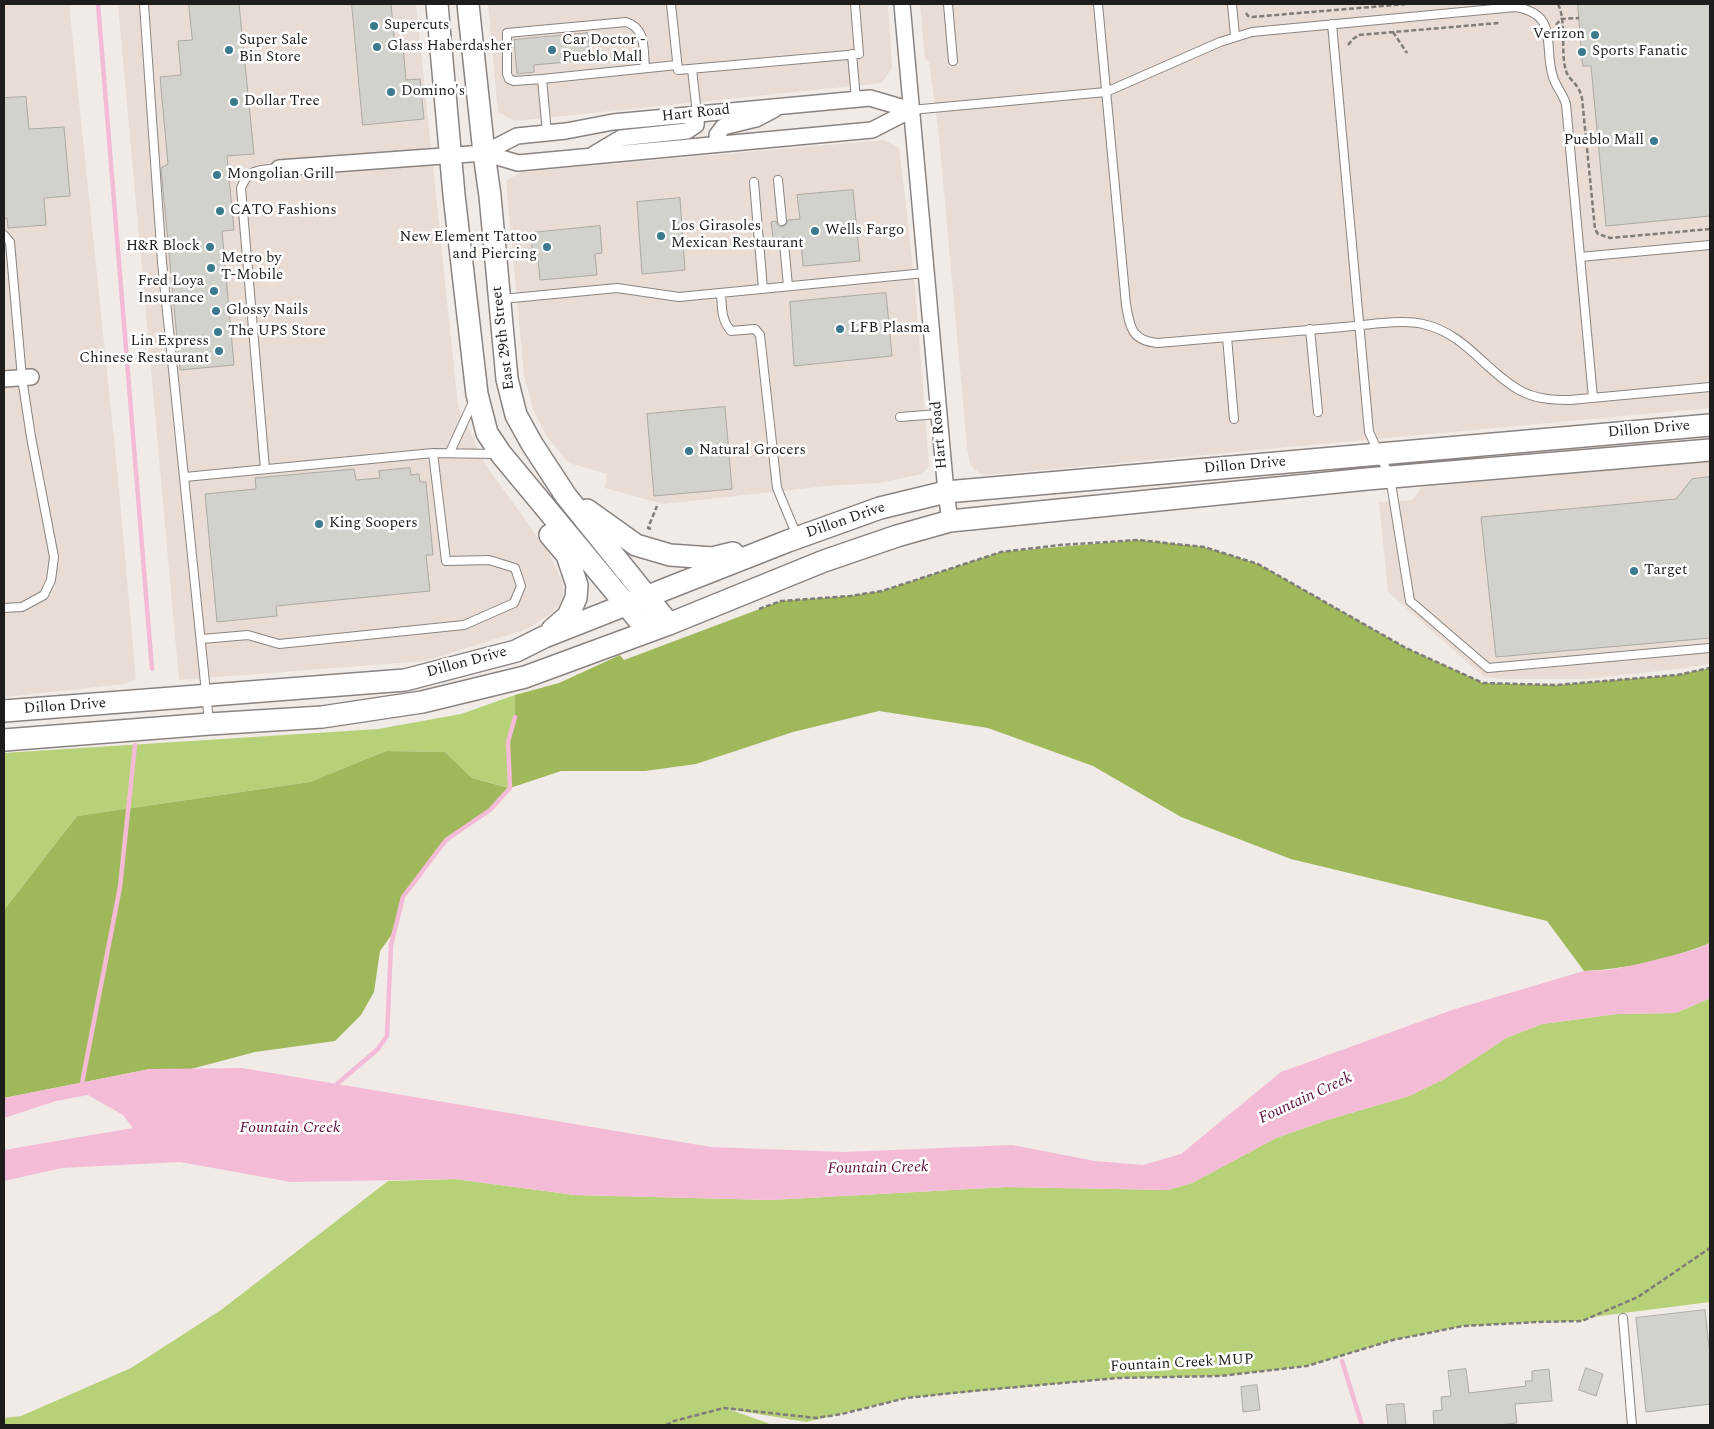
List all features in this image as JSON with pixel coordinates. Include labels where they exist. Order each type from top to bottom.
[{"type":"main road","points":[[437,4],[477,394],[487,433],[501,454],[648,631]]},
{"type":"main road","name":"East 29th Street","points":[[468,4],[490,196],[507,379],[516,415],[566,496],[669,624]]},
{"type":"main road","name":"Dillon Drive","points":[[4,711],[405,680],[516,650],[646,596],[793,539],[880,508],[946,492],[1710,425]]},
{"type":"main road","name":"Dillon Drive","points":[[4,740],[322,717],[422,702],[525,677],[669,624],[824,561],[897,536],[950,521],[1390,478],[1710,450]]},
{"type":"main road","points":[[501,454],[530,510],[567,555],[577,585],[576,598],[568,616],[544,637]]},
{"type":"main road","points":[[566,496],[636,545],[670,555],[712,558],[793,539]]},
{"type":"street","name":"Hart Road","points":[[902,4],[938,414],[950,521]]},
{"type":"street","name":"Hart Road","points":[[484,153],[517,136],[566,131],[613,122],[870,98],[911,110]]},
{"type":"street","points":[[718,144],[717,135],[723,127],[756,119],[783,105]]},
{"type":"street","name":"Hart Road","points":[[279,168],[484,153],[518,163],[872,130],[911,110]]},
{"type":"street","points":[[590,156],[621,138],[687,131],[696,124],[697,114]]},
{"type":"street","points":[[4,379],[27,377]]},
{"type":"lane","points":[[144,4],[162,262],[202,639],[209,724]]},
{"type":"lane","points":[[671,4],[678,70],[859,54],[855,4]]},
{"type":"lane","points":[[948,4],[953,61]]},
{"type":"lane","points":[[1098,4],[1126,305],[1133,331],[1138,338],[1158,343],[1310,329],[1420,323],[1437,328],[1465,344],[1504,379],[1520,390],[1536,397],[1552,400],[1593,398],[1710,387]]},
{"type":"lane","points":[[1232,4],[1235,36]]},
{"type":"lane","points":[[911,110],[1106,92],[1235,36],[1252,32],[1515,7],[1526,9],[1542,20],[1548,32],[1553,79],[1564,95],[1566,104],[1593,398]]},
{"type":"lane","points":[[645,68],[640,30],[626,22],[507,33],[507,67],[509,78],[514,81],[677,65]]},
{"type":"lane","points":[[1332,24],[1369,432],[1390,478],[1410,601],[1488,668],[1710,648]]},
{"type":"lane","points":[[852,54],[856,99]]},
{"type":"lane","points":[[692,69],[697,114]]},
{"type":"lane","points":[[542,79],[547,133]]},
{"type":"lane","points":[[265,469],[242,188],[246,177],[256,171],[279,168]]},
{"type":"lane","points":[[778,180],[782,221]]},
{"type":"lane","points":[[754,182],[763,289]]},
{"type":"lane","points":[[4,235],[10,242],[27,377],[31,437],[54,557],[51,580],[44,595],[22,607],[4,608]]},
{"type":"lane","points":[[784,243],[788,286]]},
{"type":"lane","points":[[1580,257],[1710,245]]},
{"type":"lane","points":[[499,299],[616,288],[679,297],[925,273]]},
{"type":"lane","points":[[721,293],[725,325],[731,331],[756,329],[760,335],[777,488],[793,539]]},
{"type":"lane","points":[[1310,329],[1318,412]]},
{"type":"lane","points":[[1227,337],[1234,419]]},
{"type":"lane","points":[[450,452],[477,394]]},
{"type":"lane","points":[[900,417],[938,414]]},
{"type":"lane","points":[[185,477],[433,453],[501,454]]},
{"type":"lane","points":[[202,639],[248,635],[278,644],[464,625],[514,603],[521,586],[515,568],[489,560],[446,561],[433,453]]},
{"type":"lane","points":[[1623,1318],[1632,1425]]},
{"type":"path","points":[[1245,9],[1246,14],[1252,18],[1406,4]]},
{"type":"path","points":[[1558,4],[1566,69],[1577,84],[1582,98],[1594,229],[1598,234],[1610,238],[1710,228]]},
{"type":"path","points":[[1548,32],[1561,19],[1579,18]]},
{"type":"path","points":[[1348,45],[1352,39],[1359,35],[1499,23]]},
{"type":"path","points":[[1393,32],[1407,53]]},
{"type":"path","points":[[656,531],[648,528],[657,506]]},
{"type":"path","points":[[754,611],[780,601],[850,596],[882,591],[1001,552],[1060,545],[1138,540],[1204,547],[1258,564],[1406,648],[1483,683],[1556,685],[1677,675],[1710,668]]},
{"type":"path","name":"Fountain Creek MUP","points":[[666,1425],[724,1408],[816,1418],[842,1414],[906,1398],[972,1391],[1118,1378],[1220,1376],[1307,1366],[1393,1340],[1463,1326],[1582,1321],[1638,1297],[1710,1248]]},
{"type":"shaded area","points":[[4,4],[69,4],[118,479],[136,679],[124,684],[4,697]]},
{"type":"shaded area","points":[[118,4],[416,4],[458,406],[485,464],[549,553],[563,584],[563,601],[549,615],[527,629],[425,661],[179,680]]},
{"type":"shaded area","points":[[488,4],[888,4],[892,68],[882,83],[514,121],[498,112]]},
{"type":"shaded area","points":[[920,4],[1710,4],[1710,408],[988,475],[979,473],[970,464],[967,447],[939,136],[929,62],[925,59]]},
{"type":"shaded area","points":[[884,140],[899,148],[904,188],[915,288],[929,466],[922,474],[879,483],[827,486],[663,504],[605,488],[607,474],[569,463],[547,437],[533,409],[524,375],[506,181],[521,172]]},
{"type":"shaded area","points":[[1710,461],[1710,664],[1583,679],[1505,679],[1484,677],[1388,592],[1379,502],[1412,500],[1422,487]]},
{"type":"green space","points":[[1138,540],[1204,547],[1258,564],[1406,648],[1483,683],[1556,685],[1677,675],[1710,668],[1710,943],[1680,954],[1648,962],[1584,971],[1547,921],[1291,859],[1181,817],[1093,766],[988,728],[879,711],[793,732],[696,764],[645,771],[561,771],[510,788],[490,810],[446,840],[403,897],[395,930],[380,951],[374,992],[361,1015],[335,1041],[255,1052],[191,1069],[150,1069],[4,1098],[4,910],[77,816],[310,782],[386,751],[445,752],[472,778],[509,788],[508,742],[515,717],[515,695],[559,683],[620,655],[624,660],[781,601],[850,596],[882,591],[1001,552]]},
{"type":"green space","points":[[515,695],[515,717],[508,742],[510,788],[472,778],[445,752],[386,751],[310,782],[77,816],[4,910],[4,753],[378,729],[461,714]]},
{"type":"green space","points":[[1710,998],[1710,1302],[1592,1317],[1582,1321],[1463,1326],[1393,1340],[1307,1366],[1220,1376],[1118,1378],[906,1398],[806,1422],[728,1409],[773,1425],[4,1425],[4,1418],[21,1416],[131,1368],[221,1310],[388,1181],[455,1179],[575,1195],[770,1200],[1007,1187],[1168,1190],[1192,1183],[1276,1138],[1327,1120],[1409,1096],[1444,1079],[1506,1038],[1542,1024],[1617,1014],[1676,1013]]},
{"type":"water","name":"Fountain Creek","points":[[1710,943],[1710,998],[1708,999],[1676,1013],[1617,1014],[1542,1024],[1506,1038],[1444,1079],[1409,1096],[1327,1120],[1276,1138],[1192,1183],[1168,1190],[1007,1187],[770,1200],[575,1195],[455,1179],[291,1182],[180,1162],[62,1168],[4,1181],[4,1150],[133,1128],[123,1115],[88,1095],[56,1101],[4,1118],[4,1098],[150,1069],[242,1068],[711,1147],[844,1152],[1012,1145],[1095,1161],[1143,1165],[1181,1154],[1281,1072],[1452,1010],[1584,971],[1608,970],[1635,965],[1694,950]]},
{"type":"building","points":[[189,4],[239,4],[254,154],[227,156],[234,230],[222,231],[234,365],[180,370],[161,168],[168,164],[160,77],[181,75],[178,41],[192,40]]},
{"type":"building","points":[[352,4],[391,4],[395,47],[403,47],[406,80],[420,79],[424,119],[363,125]]},
{"type":"building","name":"Pueblo Mall","points":[[1578,4],[1710,4],[1710,216],[1606,226],[1591,66],[1583,66]]},
{"type":"building","name":"Car Doctor - Pueblo Mall","points":[[588,33],[590,60],[534,65],[534,72],[517,74],[514,40]]},
{"type":"building","points":[[26,97],[29,129],[64,127],[70,196],[44,198],[46,225],[8,228],[7,218],[4,219],[4,98]]},
{"type":"building","name":"Wells Fargo","points":[[853,190],[860,261],[803,266],[801,241],[790,242],[784,237],[774,244],[771,222],[776,221],[782,227],[786,225],[788,220],[800,219],[797,195]]},
{"type":"building","name":"Los Girasoles Mexican Restaurant","points":[[680,198],[685,270],[642,274],[637,202]]},
{"type":"building","points":[[600,226],[602,253],[595,254],[597,275],[540,280],[538,259],[533,259],[531,233]]},
{"type":"building","name":"LFB Plasma","points":[[886,293],[892,356],[794,366],[790,302]]},
{"type":"building","name":"Natural Grocers","points":[[725,407],[732,489],[654,496],[647,414]]},
{"type":"building","name":"King Soopers","points":[[410,468],[411,475],[419,474],[420,482],[426,482],[433,555],[426,555],[430,591],[276,606],[277,616],[217,622],[205,494],[256,489],[255,478],[354,469],[356,480],[380,478],[379,471]]},
{"type":"building","points":[[1710,477],[1710,638],[1496,657],[1481,517],[1676,499],[1692,479]]},
{"type":"building","points":[[1705,1310],[1710,1355],[1710,1404],[1646,1412],[1636,1318]]},
{"type":"building","points":[[1586,1368],[1603,1374],[1596,1396],[1579,1390]]},
{"type":"building","points":[[1466,1369],[1469,1393],[1526,1386],[1525,1381],[1532,1381],[1532,1371],[1549,1369],[1552,1401],[1515,1404],[1517,1423],[1497,1425],[1434,1425],[1433,1411],[1442,1410],[1441,1397],[1451,1396],[1448,1371]]},
{"type":"building","points":[[1257,1385],[1260,1410],[1243,1412],[1241,1387]]},
{"type":"building","points":[[1404,1404],[1406,1425],[1388,1425],[1386,1405]]},
{"type":"waterway","points":[[98,4],[152,669]]},
{"type":"waterway","points":[[337,1084],[378,1049],[387,1036],[391,945],[403,897],[446,840],[490,810],[510,788],[508,742],[515,717]]},
{"type":"waterway","points":[[82,1083],[120,887],[135,745]]},
{"type":"waterway","points":[[1342,1361],[1362,1425]]},
{"type":"place","name":"Supercuts","points":[[374,26]]},
{"type":"place","name":"Verizon","points":[[1595,35]]},
{"type":"place","name":"Glass Haberdasher","points":[[377,47]]},
{"type":"place","name":"Super Sale Bin Store","points":[[229,50]]},
{"type":"place","name":"Car Doctor - Pueblo Mall","points":[[552,50]]},
{"type":"place","name":"Sports Fanatic","points":[[1582,52]]},
{"type":"place","name":"Domino's","points":[[391,92]]},
{"type":"place","name":"Dollar Tree","points":[[234,102]]},
{"type":"place","name":"Pueblo Mall","points":[[1654,141]]},
{"type":"place","name":"Mongolian Grill","points":[[217,175]]},
{"type":"place","name":"CATO Fashions","points":[[220,211]]},
{"type":"place","name":"Wells Fargo","points":[[815,231]]},
{"type":"place","name":"Los Girasoles Mexican Restaurant","points":[[661,236]]},
{"type":"place","name":"H&R Block","points":[[210,247]]},
{"type":"place","name":"New Element Tattoo and Piercing","points":[[547,247]]},
{"type":"place","name":"Metro by T-Mobile","points":[[211,268]]},
{"type":"place","name":"Fred Loya Insurance","points":[[214,291]]},
{"type":"place","name":"Glossy Nails","points":[[216,311]]},
{"type":"place","name":"LFB Plasma","points":[[840,329]]},
{"type":"place","name":"The UPS Store","points":[[218,332]]},
{"type":"place","name":"Lin Express Chinese Restaurant","points":[[219,351]]},
{"type":"place","name":"Natural Grocers","points":[[689,451]]},
{"type":"place","name":"King Soopers","points":[[319,524]]},
{"type":"place","name":"Target","points":[[1634,571]]}]
